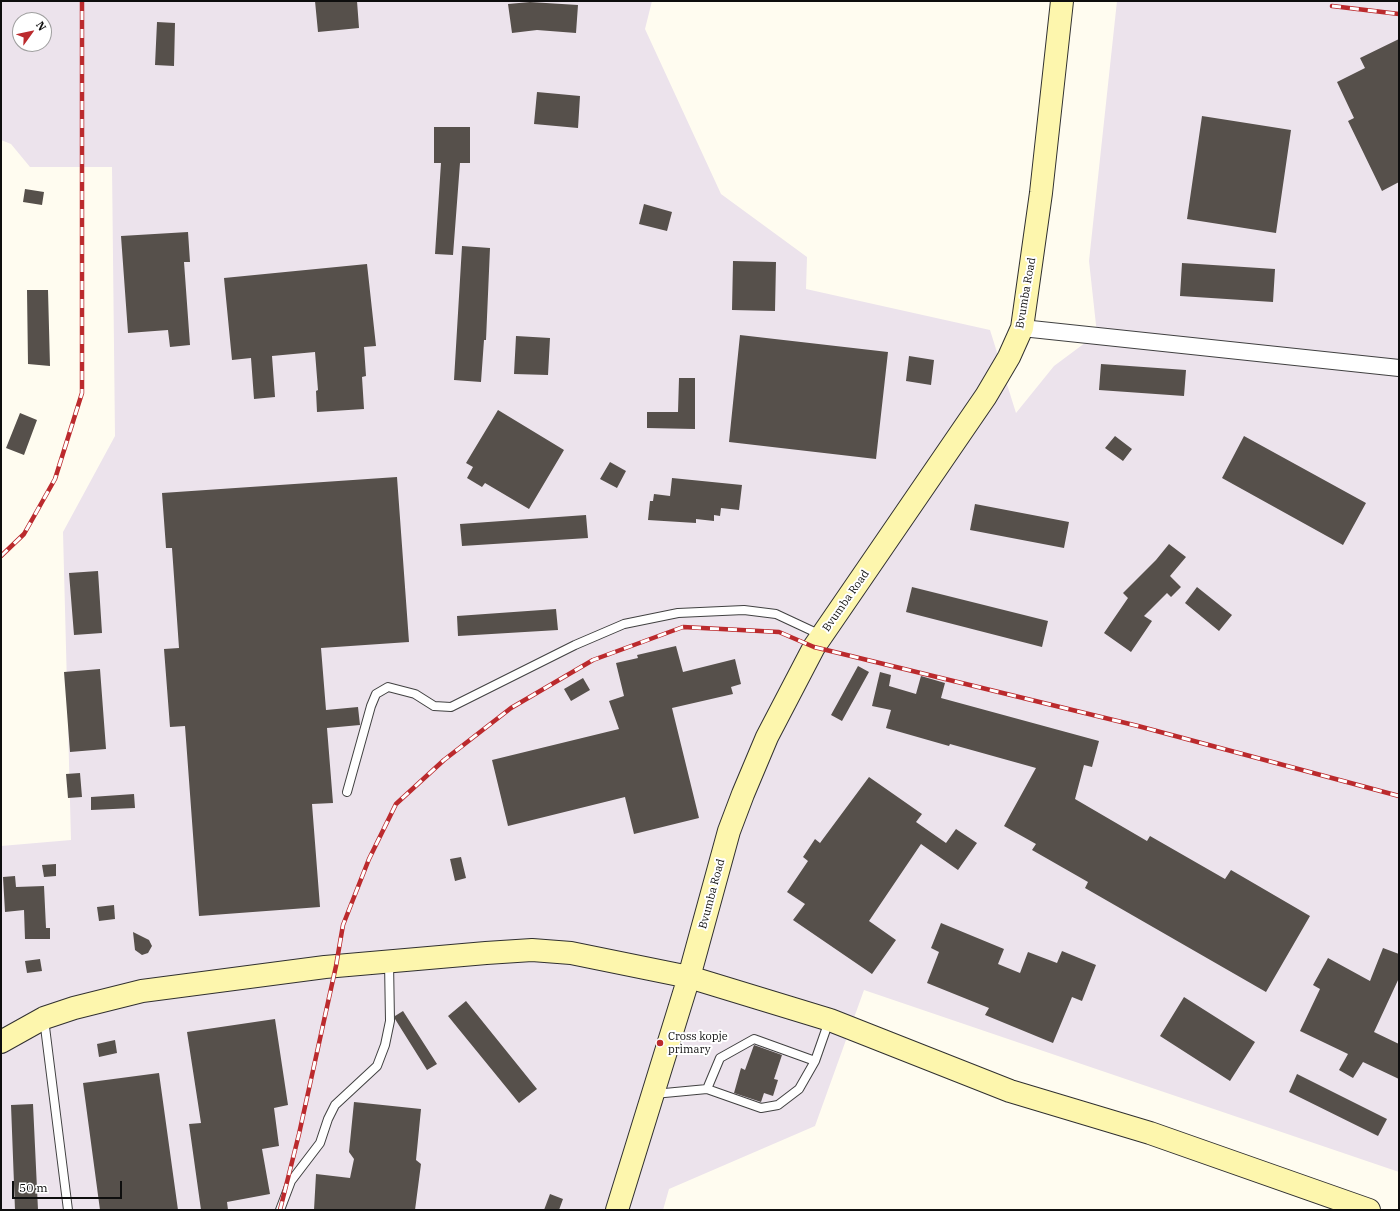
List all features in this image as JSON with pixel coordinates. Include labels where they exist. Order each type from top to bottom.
[{"type":"street","name":"Bvumba Road","points":[[617,1210],[689,977],[729,831],[767,737],[822,636],[986,396],[1009,357],[1022,328],[1041,193],[1062,1]]},
{"type":"street","points":[[1022,328],[1399,368]]},
{"type":"street","points":[[1,1042],[44,1018],[74,1008],[142,991],[325,966],[532,950],[571,953],[689,977],[830,1020],[1010,1091],[1150,1133],[1369,1210]]},
{"type":"lane","points":[[348,792],[371,706],[376,694],[388,687],[415,694],[434,706],[451,707],[575,645],[624,624],[678,613],[744,610],[776,614],[822,636]]},
{"type":"lane","points":[[280,1210],[291,1181],[320,1143],[335,1105],[377,1066],[385,1045],[390,1021],[389,962]]},
{"type":"lane","points":[[44,1018],[68,1210]]},
{"type":"lane","points":[[652,1094],[708,1089],[761,1108],[778,1105],[799,1089],[815,1061],[830,1020]]},
{"type":"lane","points":[[708,1089],[720,1058],[754,1039],[815,1061]]},
{"type":"shaded area","points":[[1,1],[652,1],[645,29],[721,194],[807,257],[806,289],[990,330],[1016,413],[1054,366],[1097,334],[1089,261],[1117,1],[1399,1],[1399,1172],[864,990],[815,1126],[669,1189],[663,1210],[1,1210],[1,846],[71,840],[63,532],[115,436],[112,167],[30,167],[11,144],[1,140]]},
{"type":"building","points":[[315,1],[357,1],[359,28],[318,32]]},
{"type":"building","points":[[530,2],[578,5],[576,33],[537,30],[512,33],[508,4]]},
{"type":"building","points":[[157,22],[175,23],[174,66],[155,65]]},
{"type":"building","points":[[1399,39],[1399,182],[1382,191],[1348,121],[1354,118],[1337,82],[1365,68],[1360,58]]},
{"type":"building","points":[[537,92],[580,96],[578,128],[534,124]]},
{"type":"building","points":[[1202,116],[1291,130],[1276,233],[1187,219]]},
{"type":"building","points":[[434,127],[470,127],[470,163],[460,163],[453,255],[435,254],[441,163],[434,163]]},
{"type":"building","points":[[25,189],[44,192],[42,205],[23,202]]},
{"type":"building","points":[[644,204],[672,212],[667,231],[639,224]]},
{"type":"building","points":[[188,232],[190,262],[184,262],[190,345],[170,347],[168,330],[128,333],[121,236]]},
{"type":"building","points":[[462,246],[490,248],[486,340],[484,340],[481,382],[454,380]]},
{"type":"building","points":[[733,261],[776,262],[775,311],[732,310]]},
{"type":"building","points":[[1182,263],[1275,269],[1273,302],[1180,296]]},
{"type":"building","points":[[367,264],[376,346],[364,347],[366,376],[362,377],[364,409],[317,412],[316,391],[318,390],[315,352],[272,356],[275,397],[254,399],[251,358],[232,360],[224,278]]},
{"type":"building","points":[[27,290],[48,290],[50,366],[28,364]]},
{"type":"building","points":[[740,335],[888,352],[876,459],[729,442]]},
{"type":"building","points":[[516,336],[550,338],[548,375],[514,374]]},
{"type":"building","points":[[909,356],[934,360],[931,385],[906,381]]},
{"type":"building","points":[[1101,364],[1186,370],[1184,396],[1099,390]]},
{"type":"building","points":[[679,378],[695,378],[695,429],[647,428],[647,412],[678,412]]},
{"type":"building","points":[[498,410],[564,450],[529,509],[485,483],[482,487],[467,478],[473,467],[466,463]]},
{"type":"building","points":[[20,413],[37,420],[24,455],[6,448]]},
{"type":"building","points":[[1115,436],[1132,449],[1123,461],[1105,448]]},
{"type":"building","points":[[1244,436],[1366,503],[1343,545],[1222,478]]},
{"type":"building","points":[[610,462],[626,471],[617,488],[600,479]]},
{"type":"building","points":[[397,477],[409,642],[321,648],[326,710],[358,707],[360,725],[327,728],[333,803],[312,804],[320,907],[199,916],[185,726],[170,727],[164,649],[179,648],[172,548],[166,548],[162,493]]},
{"type":"building","points":[[672,478],[742,485],[739,510],[721,508],[720,516],[714,515],[714,521],[696,519],[696,523],[648,520],[650,501],[653,501],[654,494],[670,496]]},
{"type":"building","points":[[975,504],[1069,522],[1064,548],[970,530]]},
{"type":"building","points":[[586,515],[588,538],[462,546],[460,524]]},
{"type":"building","points":[[1169,544],[1186,557],[1170,576],[1181,587],[1171,597],[1167,593],[1144,616],[1152,621],[1131,652],[1104,633],[1128,598],[1123,593],[1156,560]]},
{"type":"building","points":[[98,571],[102,633],[74,635],[69,573]]},
{"type":"building","points":[[912,587],[1048,621],[1042,647],[906,612]]},
{"type":"building","points":[[1197,587],[1232,615],[1219,631],[1185,603]]},
{"type":"building","points":[[556,609],[558,630],[458,636],[457,616]]},
{"type":"building","points":[[676,646],[683,672],[735,659],[741,684],[731,687],[733,694],[672,708],[699,818],[634,834],[625,797],[508,826],[492,760],[619,729],[609,701],[624,696],[616,663],[638,658],[637,655]]},
{"type":"building","points":[[858,666],[869,672],[842,721],[831,715]]},
{"type":"building","points":[[100,669],[106,749],[70,752],[64,672]]},
{"type":"building","points":[[880,672],[891,675],[889,686],[916,694],[921,676],[945,683],[941,698],[1099,741],[1092,767],[1084,765],[1075,799],[1147,841],[1150,836],[1225,879],[1231,870],[1310,916],[1266,992],[1085,888],[1088,882],[1032,850],[1036,844],[1004,826],[1036,768],[886,728],[891,710],[872,706]]},
{"type":"building","points":[[583,678],[590,690],[571,701],[564,689]]},
{"type":"building","points":[[80,773],[82,797],[68,798],[66,774]]},
{"type":"building","points":[[869,777],[922,814],[916,822],[946,843],[956,829],[977,843],[958,870],[921,844],[869,921],[896,940],[872,974],[793,920],[805,904],[787,892],[808,861],[803,857],[815,839],[820,843]]},
{"type":"building","points":[[134,794],[135,808],[91,810],[91,797]]},
{"type":"building","points":[[461,857],[466,878],[455,881],[450,859]]},
{"type":"building","points":[[56,864],[56,876],[44,877],[42,865]]},
{"type":"building","points":[[15,876],[16,887],[44,886],[46,928],[50,928],[50,939],[25,939],[24,910],[5,912],[3,877]]},
{"type":"building","points":[[114,905],[115,919],[99,921],[97,907]]},
{"type":"building","points":[[941,923],[1004,949],[998,964],[1020,973],[1028,952],[1057,963],[1062,951],[1096,965],[1082,1001],[1072,997],[1053,1043],[985,1015],[989,1008],[927,983],[939,952],[931,948]]},
{"type":"building","points":[[133,932],[149,940],[152,946],[148,953],[142,955],[135,950]]},
{"type":"building","points":[[1383,948],[1399,954],[1399,978],[1374,1032],[1399,1044],[1399,1079],[1363,1062],[1353,1078],[1339,1070],[1348,1054],[1300,1031],[1320,989],[1313,985],[1328,958],[1370,981]]},
{"type":"building","points":[[40,959],[42,971],[27,973],[25,961]]},
{"type":"building","points":[[1184,997],[1255,1042],[1230,1081],[1160,1036]]},
{"type":"building","points":[[466,1001],[537,1089],[519,1103],[448,1016]]},
{"type":"building","points":[[403,1011],[437,1064],[427,1070],[395,1019],[395,1016]]},
{"type":"building","points":[[275,1019],[288,1105],[274,1108],[279,1146],[262,1149],[270,1194],[227,1202],[228,1210],[201,1210],[189,1124],[201,1123],[187,1032]]},
{"type":"building","points":[[115,1040],[117,1053],[99,1057],[97,1044]]},
{"type":"building","points":[[754,1045],[782,1055],[774,1079],[778,1080],[773,1096],[764,1093],[761,1102],[734,1093],[741,1068],[745,1070]]},
{"type":"building","points":[[159,1073],[178,1210],[100,1210],[83,1083]]},
{"type":"building","points":[[1297,1074],[1387,1119],[1378,1136],[1289,1092]]},
{"type":"building","points":[[354,1102],[421,1109],[416,1160],[421,1164],[415,1210],[314,1210],[316,1174],[350,1178],[354,1159],[349,1152]]},
{"type":"building","points":[[33,1104],[38,1210],[15,1210],[11,1105]]},
{"type":"building","points":[[550,1194],[563,1199],[559,1210],[544,1210]]},
{"type":"railway","points":[[1,556],[24,534],[55,479],[82,393],[82,1]]},
{"type":"railway","points":[[1332,6],[1399,14]]},
{"type":"railway","points":[[280,1210],[299,1134],[336,966],[343,925],[369,859],[396,804],[444,760],[511,708],[593,660],[683,627],[779,632],[814,647],[1138,726],[1399,796]]},
{"type":"place","name":"Cross kopje primary","points":[[660,1043]]}]
